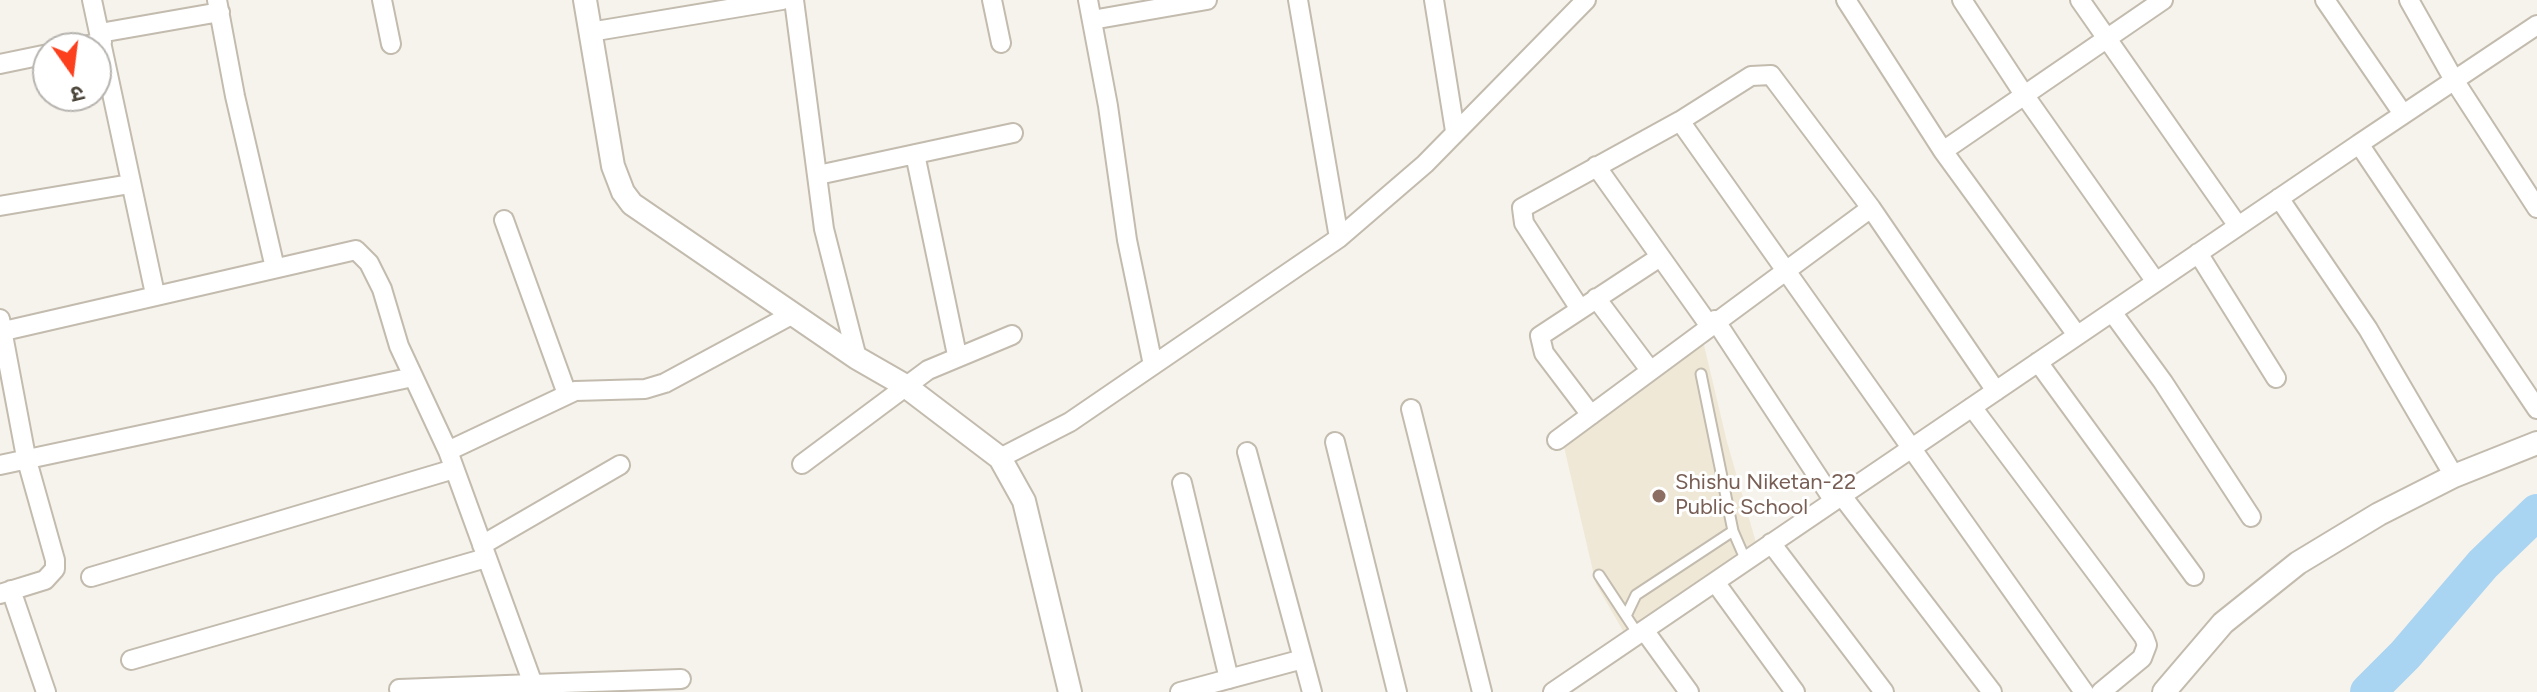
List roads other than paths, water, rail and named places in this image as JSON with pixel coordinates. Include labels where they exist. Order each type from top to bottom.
[{"type":"street","points":[[92,0],[100,32]]},
{"type":"street","points":[[382,0],[391,44]]},
{"type":"street","points":[[585,0],[613,166],[623,192],[632,204],[857,358],[904,385],[1000,458],[1024,501],[1070,692]]},
{"type":"street","points":[[590,32],[782,0]]},
{"type":"street","points":[[794,0],[824,229],[857,358]]},
{"type":"street","points":[[992,0],[1001,43]]},
{"type":"street","points":[[1088,0],[1108,106],[1127,240],[1153,365]]},
{"type":"street","points":[[1092,20],[1207,0]]},
{"type":"street","points":[[1298,0],[1339,238]]},
{"type":"street","points":[[1434,0],[1455,131]]},
{"type":"street","points":[[1000,458],[1070,422],[1339,238],[1425,164],[1586,0]]},
{"type":"street","points":[[1846,0],[1943,151],[2077,335]]},
{"type":"street","points":[[1962,0],[2025,96],[2156,282]]},
{"type":"street","points":[[2080,0],[2238,226]]},
{"type":"street","points":[[1943,151],[2163,0]]},
{"type":"street","points":[[2325,0],[2403,114]]},
{"type":"street","points":[[2409,0],[2454,80],[2537,208]]},
{"type":"street","points":[[112,35],[219,6],[235,96],[275,268]]},
{"type":"street","points":[[1553,692],[2537,25]]},
{"type":"street","points":[[0,64],[32,57]]},
{"type":"street","points":[[1650,370],[1588,304],[1524,223],[1521,211],[1526,204],[1680,121],[1751,76],[1771,75],[1871,208],[1996,391]]},
{"type":"street","points":[[112,93],[155,294]]},
{"type":"street","points":[[1680,121],[2084,692]]},
{"type":"street","points":[[818,175],[1013,133]]},
{"type":"street","points":[[2359,144],[2537,409]]},
{"type":"street","points":[[915,154],[957,355]]},
{"type":"street","points":[[1596,166],[1838,498],[1992,692]]},
{"type":"street","points":[[0,206],[130,184]]},
{"type":"street","points":[[2279,198],[2368,329],[2454,476]]},
{"type":"street","points":[[1557,440],[1871,208]]},
{"type":"street","points":[[504,220],[567,394]]},
{"type":"street","points":[[46,692],[6,592],[45,580],[55,569],[55,560],[26,457],[2,325],[348,250],[360,252],[382,289],[413,377],[451,460],[533,684]]},
{"type":"street","points":[[2198,253],[2276,378]]},
{"type":"street","points":[[1591,415],[1544,353],[1540,341],[1545,332],[1660,257]]},
{"type":"street","points":[[2112,312],[2163,382],[2251,517]]},
{"type":"street","points":[[91,577],[451,460],[567,394],[592,388],[645,389],[665,383],[793,314]]},
{"type":"street","points":[[802,464],[904,385],[957,355],[1012,335]]},
{"type":"street","points":[[2038,362],[2194,576]]},
{"type":"street","points":[[0,465],[26,457],[413,377]]},
{"type":"street","points":[[1972,407],[2144,637],[2147,645],[2142,658],[2101,692]]},
{"type":"street","points":[[1411,409],[1482,692]]},
{"type":"street","points":[[0,422],[20,422]]},
{"type":"street","points":[[1335,442],[1397,692]]},
{"type":"street","points":[[2164,692],[2223,623],[2298,563],[2379,514],[2454,476],[2537,443]]},
{"type":"street","points":[[1247,452],[1312,692]]},
{"type":"street","points":[[131,660],[484,552],[620,465]]},
{"type":"street","points":[[1182,483],[1229,679]]},
{"type":"street","points":[[1771,543],[1884,692]]},
{"type":"street","points":[[1715,582],[1795,692]]},
{"type":"street","points":[[1641,632],[1689,692]]},
{"type":"street","points":[[1180,692],[1303,659]]},
{"type":"street","points":[[399,689],[681,679]]},
{"type":"lane","points":[[1701,374],[1733,531],[1746,561]]},
{"type":"lane","points":[[1626,616],[1636,595],[1733,531]]},
{"type":"lane","points":[[1599,575],[1626,616],[1641,632]]},
{"type":"waterway","points":[[2368,692],[2405,655],[2483,564],[2537,512]]},
{"type":"place","name":"Shishu Niketan-22 Public School","points":[[1659,496]]}]
